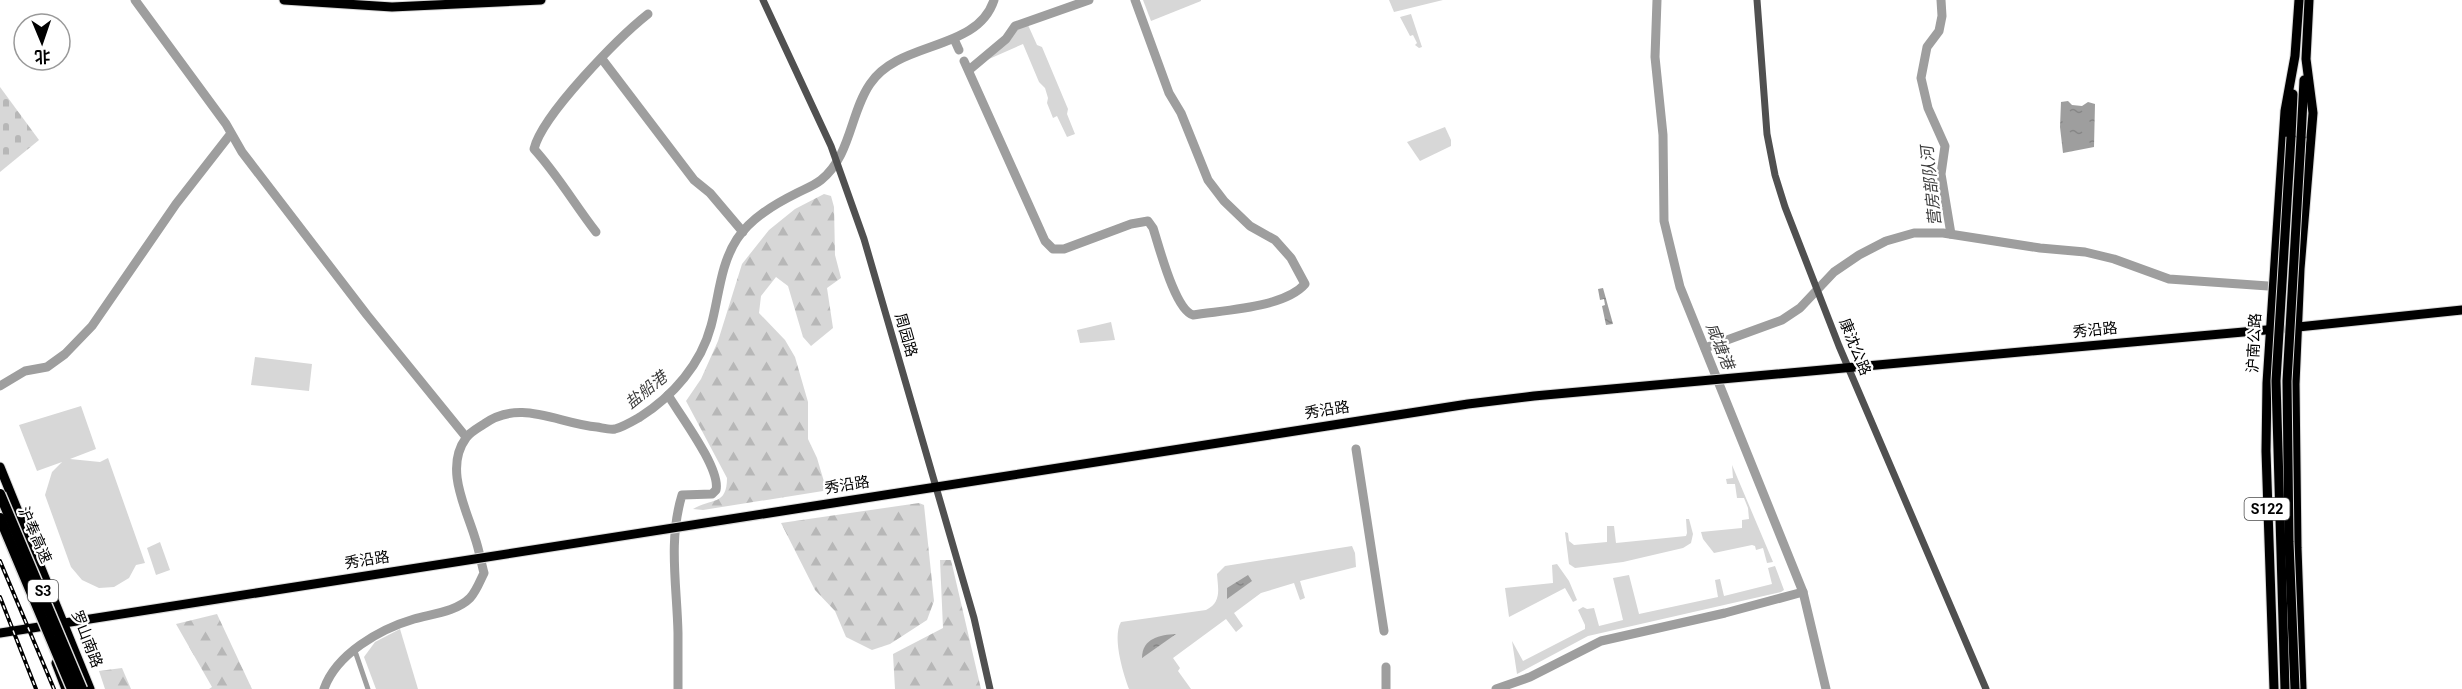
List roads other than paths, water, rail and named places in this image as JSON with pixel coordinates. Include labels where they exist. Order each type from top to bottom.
[{"type":"highway","name":"沪奉高速","points":[[0,494],[82,689]]},
{"type":"highway","name":"沪奉高速","points":[[0,518],[72,689]]},
{"type":"main road","points":[[284,0],[402,3],[541,0]]},
{"type":"main road","name":"沪南公路","points":[[2274,689],[2266,451],[2270,330],[2285,111],[2295,56],[2299,0]]},
{"type":"main road","name":"S122","points":[[2302,689],[2295,446],[2300,269],[2313,113],[2306,59],[2309,0]]},
{"type":"main road","points":[[2295,56],[2296,137],[2287,393],[2295,689]]},
{"type":"main road","points":[[2285,689],[2276,381],[2296,137],[2306,59]]},
{"type":"main road","name":"秀沿路","points":[[0,633],[1468,404],[1848,367],[2270,330],[2462,310]]},
{"type":"main road","name":"罗山南路","points":[[0,468],[65,622],[90,689]]},
{"type":"main road","points":[[0,531],[42,626],[66,689]]},
{"type":"street","name":"周园路","points":[[763,0],[831,146],[864,239],[974,618],[990,689]]},
{"type":"street","name":"康沈公路","points":[[1757,0],[1767,134],[1775,175],[1848,367],[1986,689]]},
{"type":"water","points":[[2068,101],[2072,105],[2082,106],[2088,102],[2095,104],[2094,147],[2063,153],[2060,127],[2061,102]]},
{"type":"water","points":[[1603,288],[1613,324],[1606,325],[1602,306],[1605,305],[1604,299],[1600,300],[1598,289]]},
{"type":"water","points":[[1248,575],[1252,581],[1227,599],[1227,588]]},
{"type":"water","points":[[1176,634],[1142,658],[1145,646],[1153,639]]},
{"type":"waterway","points":[[135,0],[226,124],[242,152],[367,315],[466,437]]},
{"type":"waterway","name":"盐船港","points":[[324,689],[338,665],[374,636],[401,623],[458,606],[470,598],[476,590],[484,573],[462,501],[457,475],[460,450],[468,436],[498,417],[512,413],[540,415],[583,425],[615,429],[652,409],[684,378],[700,353],[711,326],[727,259],[743,231],[764,212],[816,184],[831,170],[844,147],[863,95],[883,70],[899,60],[972,29],[985,17],[994,0]]},
{"type":"waterway","points":[[969,70],[1006,39],[1015,26],[1089,0]]},
{"type":"waterway","points":[[964,61],[1045,241],[1053,249],[1064,249],[1131,224],[1148,221],[1153,228],[1174,290],[1186,311],[1193,315],[1253,307],[1295,292],[1305,284],[1291,258],[1275,240],[1250,226],[1224,201],[1208,180],[1181,113],[1169,93],[1135,0]]},
{"type":"waterway","name":"咸塘港","points":[[1657,0],[1655,57],[1663,135],[1664,221],[1680,287],[1803,592],[1826,689]]},
{"type":"waterway","name":"营房部队河","points":[[1941,0],[1942,16],[1939,31],[1927,47],[1921,78],[1928,108],[1945,146],[1941,174],[1951,234]]},
{"type":"waterway","points":[[596,232],[534,149],[540,134],[566,97],[601,58],[648,14]]},
{"type":"waterway","points":[[954,39],[959,50]]},
{"type":"waterway","points":[[602,59],[694,180],[710,193],[743,232]]},
{"type":"waterway","points":[[0,386],[25,371],[47,367],[65,354],[92,326],[176,204],[229,136]]},
{"type":"waterway","points":[[1705,348],[1782,320],[1800,308],[1834,272],[1859,255],[1886,241],[1914,233],[1943,233],[2040,248],[2085,252],[2114,259],[2169,279],[2268,286]]},
{"type":"waterway","points":[[668,395],[706,456],[716,481],[716,490],[712,494],[682,495],[678,512],[674,546],[678,689]]},
{"type":"waterway","points":[[1356,449],[1384,631]]},
{"type":"waterway","points":[[1496,689],[1530,677],[1601,641],[1725,613],[1803,592]]},
{"type":"waterway","points":[[355,651],[368,689]]},
{"type":"waterway","points":[[1386,667],[1386,689]]},
{"type":"railway","points":[[0,561],[54,689]]},
{"type":"railway","points":[[0,597],[36,689]]}]
